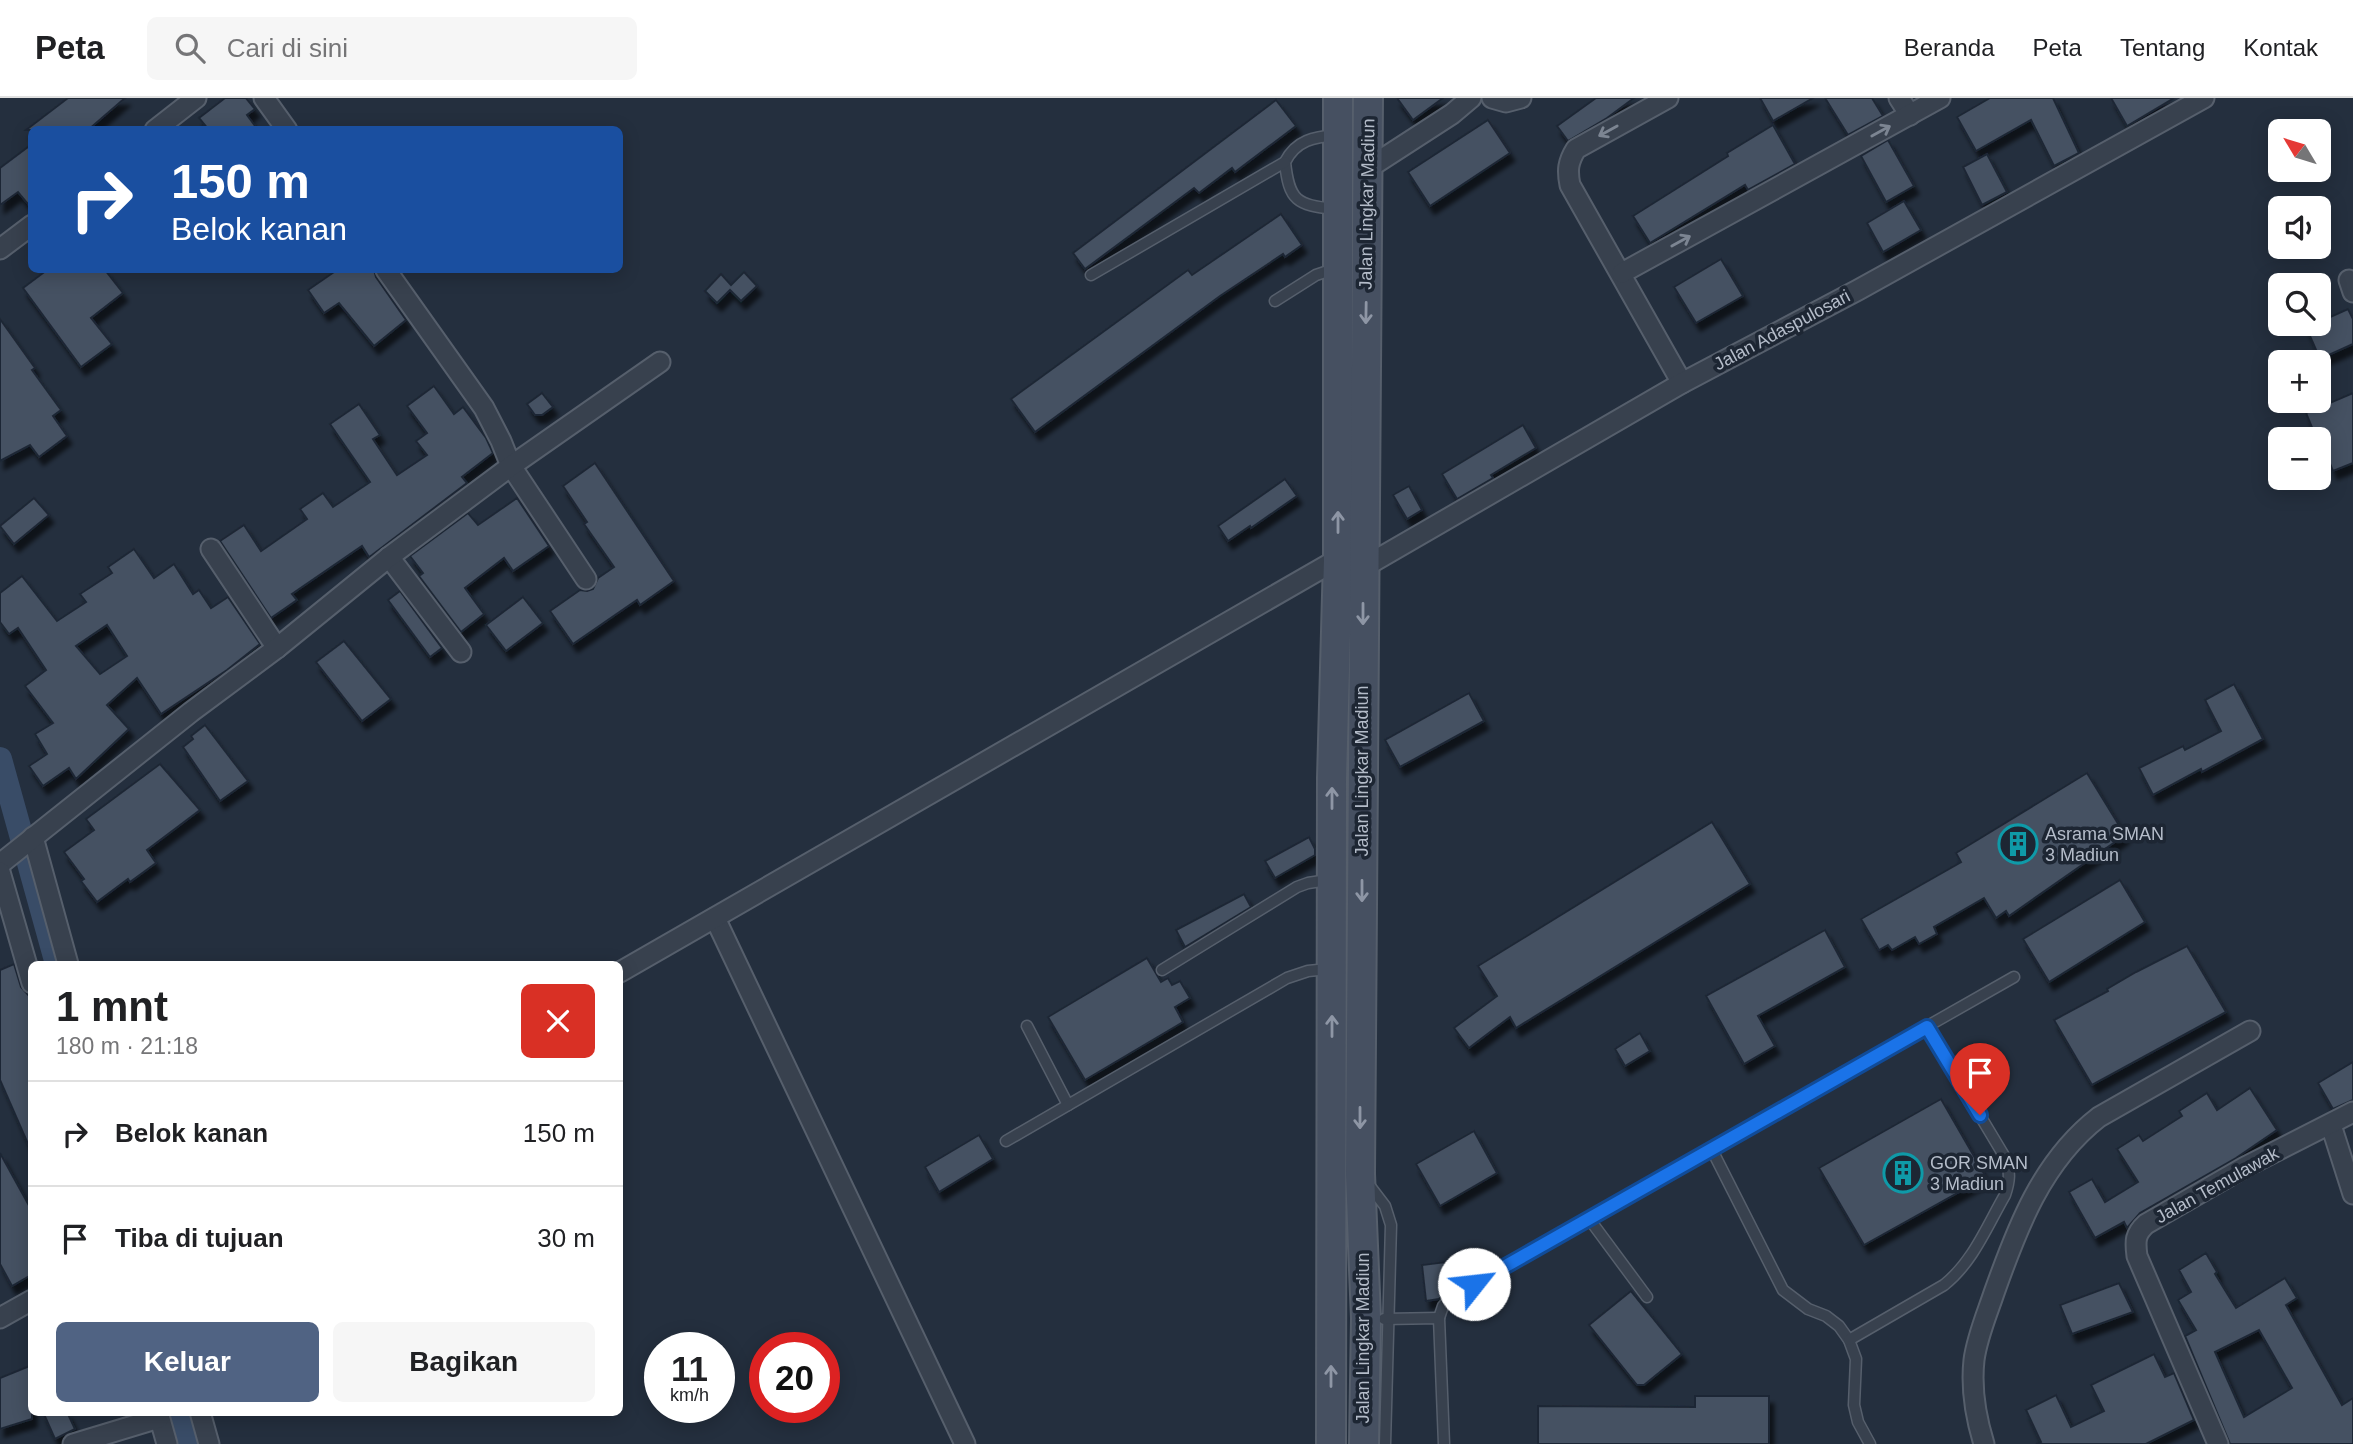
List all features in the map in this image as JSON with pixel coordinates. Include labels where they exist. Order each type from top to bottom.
[{"type":"main road","name":"Jalan Lingkar Madiun","points":[[1338,98],[1338,267],[1351,563],[1360,1174],[1377,1319],[1364,1444]]},
{"type":"main road","name":"Jalan Lingkar Madiun","points":[[1331,1444],[1332,778],[1351,563],[1368,98]]},
{"type":"street","points":[[160,126],[196,98]]},
{"type":"street","points":[[264,98],[284,126]]},
{"type":"street","points":[[1367,169],[1452,114],[1471,98]]},
{"type":"street","points":[[1492,98],[1506,102],[1521,98]]},
{"type":"street","points":[[1668,98],[1576,149],[1567,170],[1570,185],[1682,383]]},
{"type":"street","points":[[1899,98],[1910,115]]},
{"type":"street","points":[[1622,273],[1940,98]]},
{"type":"street","name":"Jalan Adaspulosari","points":[[623,970],[1351,563],[1858,290],[2204,98]]},
{"type":"street","points":[[0,249],[28,228]]},
{"type":"street","points":[[388,273],[484,408],[511,466],[586,579]]},
{"type":"street","points":[[28,968],[1,866],[31,839],[191,712],[277,648],[389,557],[511,466],[660,362]]},
{"type":"street","points":[[211,549],[277,648]]},
{"type":"street","points":[[389,557],[461,652]]},
{"type":"street","points":[[31,839],[67,961]]},
{"type":"street","points":[[715,918],[965,1444]]},
{"type":"street","points":[[1984,1444],[1974,1397],[1974,1359],[2017,1227],[2060,1154],[2082,1130],[2099,1117],[2250,1031]]},
{"type":"street","name":"Jalan Temulawak","points":[[2218,1444],[2137,1256],[2137,1233],[2146,1224],[2245,1167],[2353,1112]]},
{"type":"street","points":[[2331,1125],[2353,1194]]},
{"type":"street","points":[[0,1318],[28,1302]]},
{"type":"street","points":[[73,1444],[156,1416]]},
{"type":"street","points":[[159,1416],[167,1444]]},
{"type":"street","points":[[201,1416],[209,1444]]},
{"type":"lane","points":[[1090,275],[1285,162],[1297,145],[1312,138],[1338,135]]},
{"type":"lane","points":[[1285,162],[1287,185],[1292,194],[1310,206],[1338,209]]},
{"type":"lane","points":[[1275,301],[1317,275],[1338,267]]},
{"type":"lane","points":[[1162,970],[1297,887],[1332,880]]},
{"type":"lane","points":[[1006,1141],[1287,978],[1308,971],[1332,968]]},
{"type":"lane","points":[[1444,1444],[1440,1318],[1443,1306],[1451,1297],[2014,977]]},
{"type":"lane","points":[[1027,1026],[1068,1105]]},
{"type":"lane","points":[[1849,1340],[1944,1285],[1958,1274],[2005,1195],[2009,1183],[2011,1174],[2006,1159],[1927,1027]]},
{"type":"lane","points":[[1712,1150],[1783,1290],[1808,1309],[1826,1316],[1839,1326],[1849,1340],[1856,1359],[1854,1405],[1858,1422],[1870,1444]]},
{"type":"lane","points":[[1590,1220],[1647,1297]]},
{"type":"lane","points":[[1385,1444],[1377,1319],[1440,1318]]},
{"type":"building","points":[[68,98],[125,98],[93,126],[31,126]]},
{"type":"building","points":[[225,98],[246,98],[255,109],[247,115],[255,126],[206,126],[199,118]]},
{"type":"building","points":[[1397,98],[1443,98],[1413,120]]},
{"type":"building","points":[[1596,98],[1634,98],[1568,141],[1557,126]]},
{"type":"building","points":[[1760,98],[1813,98],[1773,121]]},
{"type":"building","points":[[1825,98],[1872,98],[1883,116],[1848,135]]},
{"type":"building","points":[[1990,98],[2053,98],[2079,153],[2054,166],[2031,120],[1976,151],[1957,117]]},
{"type":"building","points":[[2111,98],[2174,98],[2127,126]]},
{"type":"building","points":[[1276,100],[1296,126],[1235,172],[1232,168],[1199,193],[1194,188],[1085,269],[1073,253]]},
{"type":"building","points":[[1488,120],[1510,153],[1430,206],[1408,172]]},
{"type":"building","points":[[1773,125],[1795,164],[1748,190],[1745,185],[1650,243],[1633,216]]},
{"type":"building","points":[[1888,140],[1914,186],[1886,202],[1861,156]]},
{"type":"building","points":[[28,147],[28,204],[18,192],[0,205],[0,168]]},
{"type":"building","points":[[1987,154],[2007,192],[1982,205],[1963,167]]},
{"type":"building","points":[[1904,201],[1921,230],[1883,252],[1867,223]]},
{"type":"building","points":[[1281,214],[1302,245],[1285,257],[1283,254],[1220,296],[1035,432],[1011,399],[1188,270],[1192,275]]},
{"type":"building","points":[[1721,259],[1743,296],[1696,323],[1674,287]]},
{"type":"building","points":[[744,272],[757,286],[741,301],[730,290],[717,303],[705,291],[721,274],[731,285]]},
{"type":"building","points":[[43,273],[107,273],[123,293],[91,318],[112,344],[81,367],[23,288]]},
{"type":"building","points":[[333,273],[375,273],[406,320],[374,346],[339,303],[324,313],[308,290]]},
{"type":"building","points":[[2348,309],[2353,319],[2353,344],[2331,354],[2331,350],[2316,350],[2310,336],[2331,336],[2331,317]]},
{"type":"building","points":[[0,319],[61,410],[53,416],[67,436],[39,457],[30,445],[0,461]]},
{"type":"building","points":[[434,386],[454,414],[463,407],[486,438],[493,453],[462,477],[467,483],[372,555],[369,557],[362,546],[292,594],[297,600],[271,618],[220,541],[244,525],[261,551],[307,519],[300,509],[323,493],[333,507],[370,482],[330,424],[359,404],[380,435],[373,439],[397,475],[427,455],[416,441],[427,433],[407,406]]},
{"type":"building","points":[[542,393],[553,407],[542,415],[535,415],[527,404]]},
{"type":"building","points":[[2353,393],[2353,463],[2333,471],[2331,427],[2312,427],[2306,413],[2331,413],[2331,402]]},
{"type":"building","points":[[1523,425],[1536,448],[1457,499],[1442,474]]},
{"type":"building","points":[[595,463],[674,581],[640,605],[637,600],[573,644],[550,611],[580,590],[593,589],[598,578],[614,567],[584,524],[587,522],[563,486]]},
{"type":"building","points":[[1285,479],[1297,496],[1228,541],[1218,526]]},
{"type":"building","points":[[1409,486],[1422,510],[1407,519],[1393,495]]},
{"type":"building","points":[[34,498],[49,515],[14,544],[0,526]]},
{"type":"building","points":[[517,498],[549,546],[513,571],[504,558],[465,588],[484,614],[461,632],[419,576],[423,573],[410,556],[468,513],[478,525]]},
{"type":"building","points":[[134,549],[154,578],[174,564],[193,594],[199,590],[211,608],[228,597],[260,644],[227,670],[161,714],[137,678],[107,705],[129,729],[76,779],[69,768],[43,786],[29,766],[47,754],[35,734],[53,723],[25,686],[46,670],[18,628],[9,634],[0,622],[0,593],[22,576],[57,621],[86,602],[80,594],[112,573],[108,567]],"holes":[[[107,625],[127,656],[100,674],[76,646]]]},
{"type":"building","points":[[400,591],[442,648],[430,657],[388,600]]},
{"type":"building","points":[[523,597],[543,623],[506,651],[486,625]]},
{"type":"building","points":[[344,641],[391,699],[362,721],[316,662]]},
{"type":"building","points":[[2234,684],[2263,739],[2153,795],[2139,768],[2183,746],[2185,750],[2221,731],[2205,700]]},
{"type":"building","points":[[1469,693],[1484,721],[1400,767],[1385,740]]},
{"type":"building","points":[[205,725],[248,781],[220,801],[183,747],[193,739],[191,736]]},
{"type":"building","points":[[160,764],[200,810],[147,850],[156,863],[97,902],[64,852],[94,830],[86,819]]},
{"type":"building","points":[[2087,773],[2125,835],[2009,916],[2006,911],[1996,918],[1984,898],[1934,927],[1937,934],[1919,944],[1915,937],[1892,950],[1888,945],[1879,950],[1861,919],[1961,862],[1956,853]]},
{"type":"building","points":[[1712,822],[1750,884],[1516,1028],[1510,1017],[1469,1048],[1454,1028],[1497,996],[1478,966]]},
{"type":"building","points":[[1309,837],[1315,855],[1275,878],[1265,861]]},
{"type":"building","name":"Asrama SMAN 3 Madiun","points":[[2120,880],[2145,922],[2049,982],[2023,939]]},
{"type":"building","points":[[1244,894],[1251,907],[1185,947],[1176,930]]},
{"type":"building","points":[[1825,930],[1845,967],[1758,1016],[1775,1046],[1744,1064],[1706,996]]},
{"type":"building","points":[[2187,946],[2226,1012],[2092,1085],[2054,1020]]},
{"type":"building","points":[[1147,958],[1161,982],[1168,978],[1172,985],[1180,981],[1190,998],[1175,1007],[1183,1022],[1085,1080],[1048,1017]]},
{"type":"building","points":[[14,964],[21,987],[28,995],[28,1144],[0,1080],[0,970]]},
{"type":"building","points":[[1640,1033],[1650,1051],[1625,1066],[1615,1049]]},
{"type":"building","points":[[2353,1062],[2353,1100],[2333,1109],[2318,1083]]},
{"type":"building","points":[[2250,1088],[2277,1130],[2236,1158],[2140,1213],[2127,1228],[2124,1222],[2095,1238],[2069,1192],[2092,1179],[2105,1202],[2138,1182],[2117,1149],[2139,1135],[2143,1141],[2182,1116],[2179,1111],[2207,1093],[2217,1110]]},
{"type":"building","name":"GOR SMAN 3 Madiun","points":[[1941,1099],[1986,1177],[1864,1245],[1819,1168]]},
{"type":"building","points":[[1474,1131],[1497,1173],[1440,1206],[1416,1164]]},
{"type":"building","points":[[979,1135],[993,1159],[939,1192],[925,1167]]},
{"type":"building","points":[[0,1153],[28,1204],[28,1277],[12,1286],[0,1264]]},
{"type":"building","points":[[2206,1253],[2217,1272],[2215,1274],[2236,1308],[2285,1278],[2297,1298],[2286,1305],[2342,1405],[2353,1398],[2353,1444],[2230,1444],[2185,1336],[2196,1330],[2178,1300],[2191,1292],[2179,1270]],"holes":[[[2259,1330],[2292,1388],[2244,1417],[2215,1352]]]},
{"type":"building","points":[[1446,1262],[1449,1289],[1439,1299],[1426,1301],[1422,1265]]},
{"type":"building","points":[[2119,1283],[2133,1312],[2072,1334],[2060,1305]]},
{"type":"building","points":[[1631,1291],[1682,1354],[1644,1385],[1637,1385],[1589,1325]]},
{"type":"building","points":[[2154,1354],[2165,1377],[2174,1373],[2194,1420],[2146,1444],[2036,1444],[2041,1442],[2026,1410],[2056,1395],[2071,1427],[2104,1411],[2091,1385]]},
{"type":"building","points":[[28,1367],[28,1416],[32,1416],[32,1419],[0,1429],[0,1378]]},
{"type":"building","points":[[1695,1396],[1769,1396],[1769,1444],[1538,1444],[1538,1406],[1695,1407]]},
{"type":"building","points":[[45,1416],[69,1416],[75,1429],[55,1439]]},
{"type":"waterway","points":[[0,759],[56,961]]},
{"type":"waterway","points":[[181,1416],[189,1444]]},
{"type":"place","name":"Asrama SMAN 3 Madiun","points":[[2018,844]]},
{"type":"place","name":"GOR SMAN 3 Madiun","points":[[1903,1173]]},
{"type":"route","points":[[1474,1284],[1927,1027],[1980,1115]]}]
